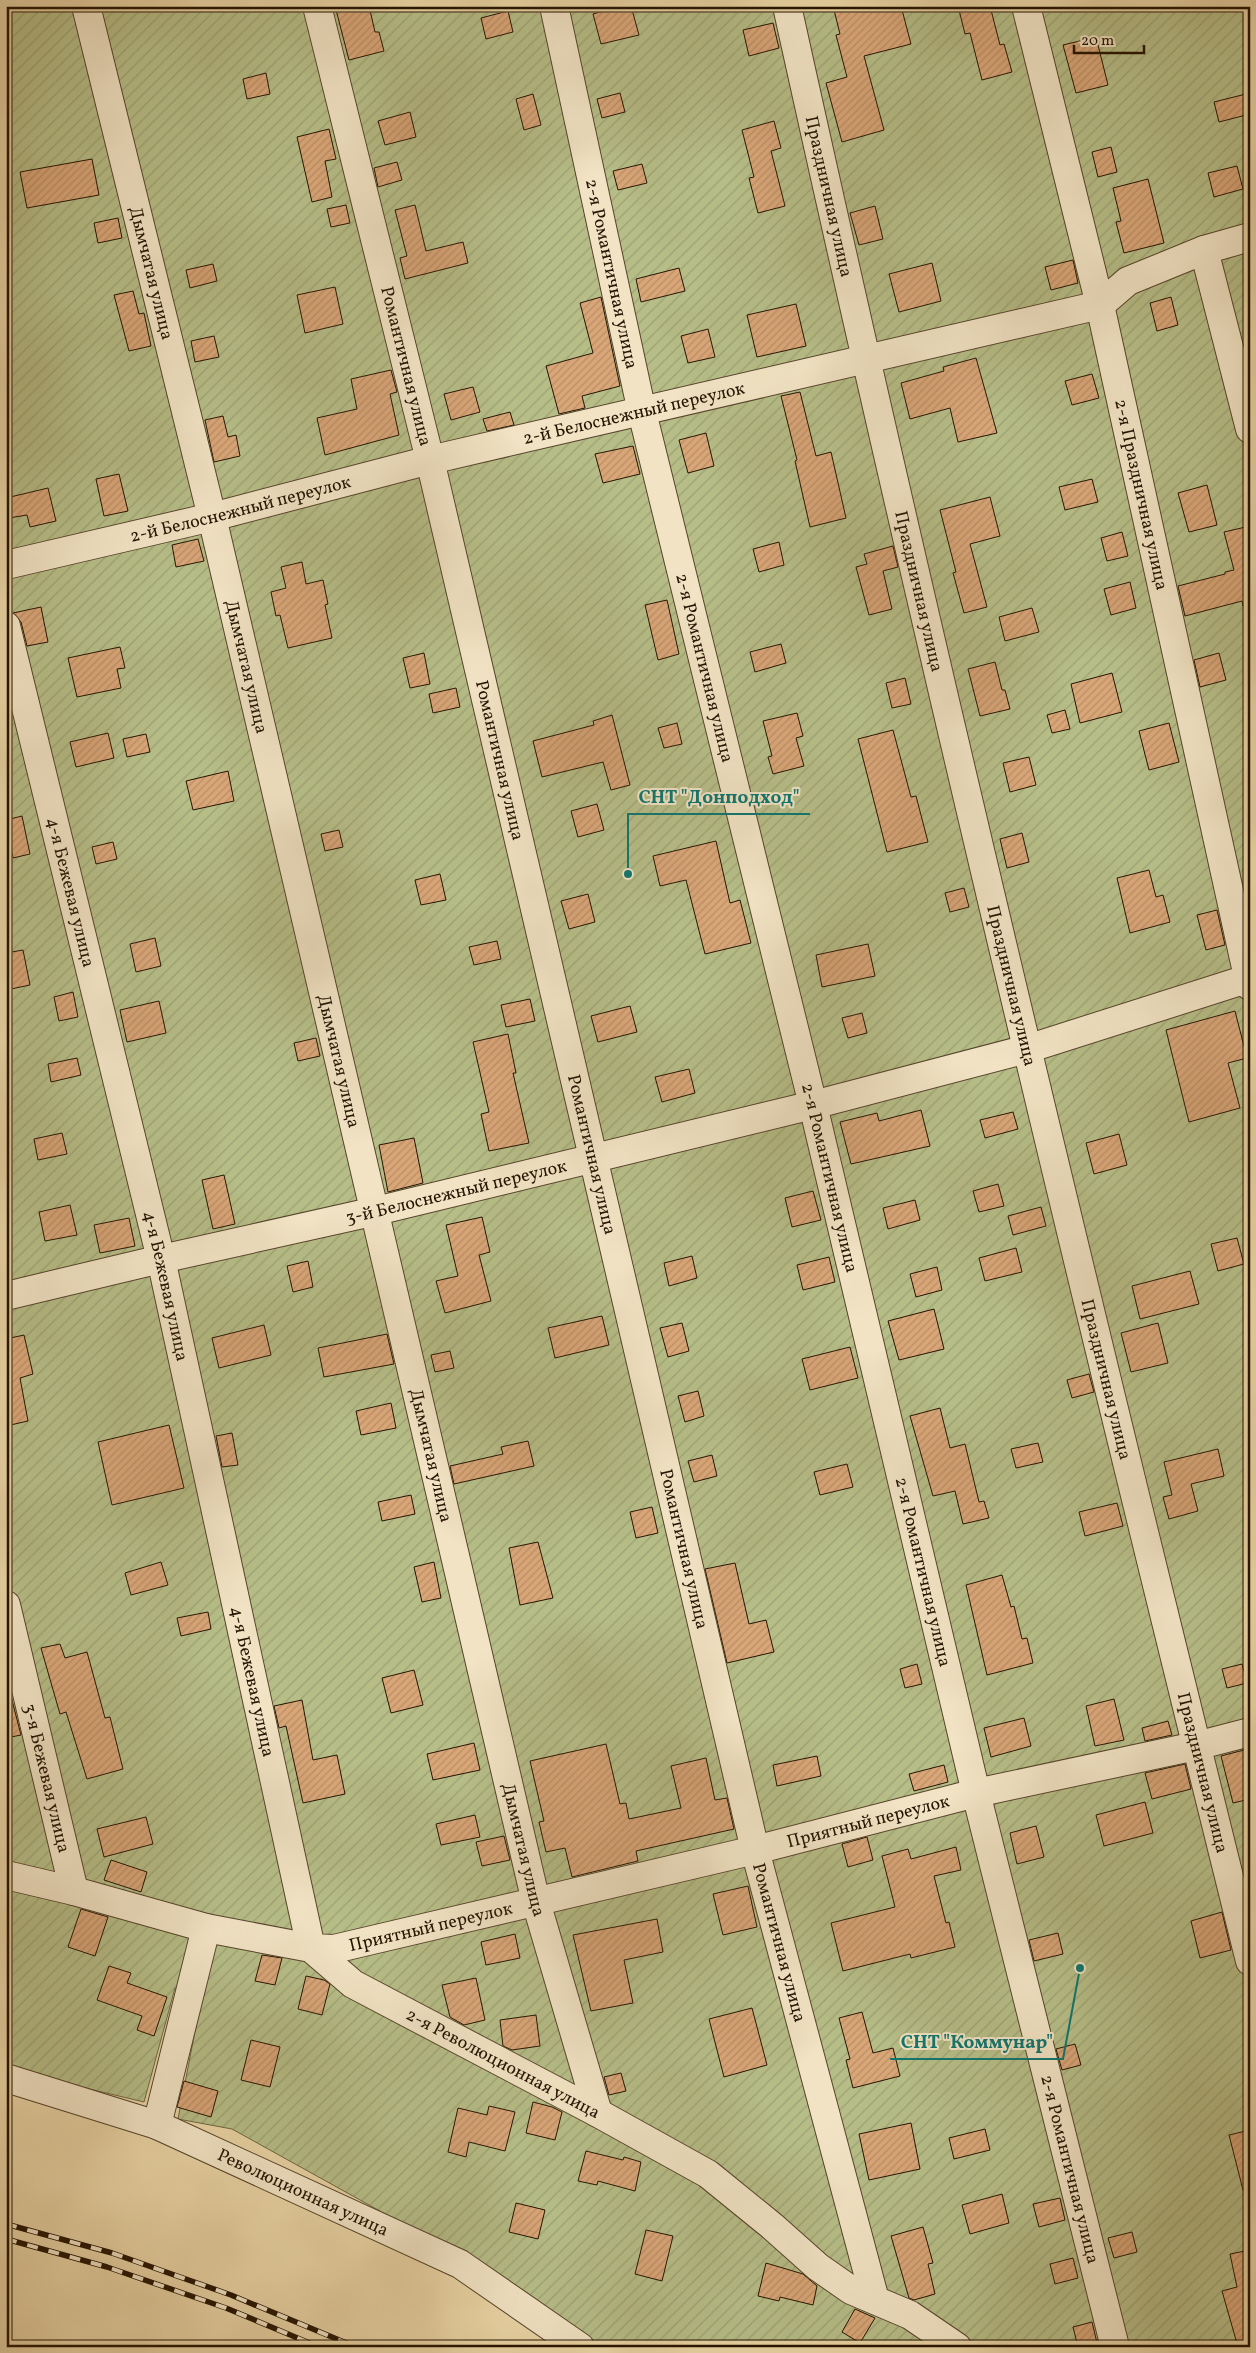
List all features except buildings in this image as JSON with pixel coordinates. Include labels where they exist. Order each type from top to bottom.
[{"type":"street","name":"Дымчатая улица","points":[[86,6],[212,517],[376,1211],[536,1902],[598,2113]]},
{"type":"street","name":"Романтичная улица","points":[[317,6],[430,460],[755,1850],[875,2300]]},
{"type":"street","name":"2-я Романтичная улица","points":[[554,6],[642,412],[813,1105],[976,1794],[1115,2347]]},
{"type":"street","name":"Праздничная улица","points":[[787,6],[865,358],[1027,1049],[1250,1961]]},
{"type":"street","name":"2-я Праздничная улица","points":[[1026,6],[1100,305],[1249,981]]},
{"type":"street","name":"2-й Белоснежный переулок","points":[[6,565],[212,517],[430,460],[1100,305],[1128,281],[1204,250],[1250,237]]},
{"type":"street","points":[[1204,250],[1250,429]]},
{"type":"street","name":"4-я Бежевая улица","points":[[6,626],[161,1259],[311,1948]]},
{"type":"street","name":"3-й Белоснежный переулок","points":[[6,1296],[376,1211],[593,1156],[813,1105],[1027,1049],[1249,981]]},
{"type":"street","name":"3-я Бежевая улица","points":[[6,1605],[74,1891]]},
{"type":"street","name":"Приятный переулок","points":[[311,1948],[334,1949],[755,1850],[976,1794],[1196,1746],[1250,1732]]},
{"type":"street","points":[[6,1875],[74,1891],[206,1928],[311,1948]]},
{"type":"street","points":[[157,2125],[206,1928]]},
{"type":"street","name":"2-я Революционная улица","points":[[311,1948],[352,1984],[598,2113],[708,2174],[772,2226],[818,2267],[851,2290],[910,2315],[957,2347]]},
{"type":"street","name":"Революционная улица","points":[[6,2078],[157,2125],[460,2264],[580,2347]]},
{"type":"green space","points":[[6,6],[1250,6],[1250,2347],[597,2347],[526,2292],[232,2129],[178,2119],[203,1990],[175,1988],[144,2102],[6,2069]]},
{"type":"railway","points":[[6,2224],[112,2253],[231,2295],[356,2347]]},
{"type":"railway","points":[[6,2239],[107,2267],[226,2308],[319,2347]]},
{"type":"place","name":"СНТ \"Донподход\"","points":[[628,874]]},
{"type":"place","name":"СНТ \"Коммунар\"","points":[[1080,1968]]}]
